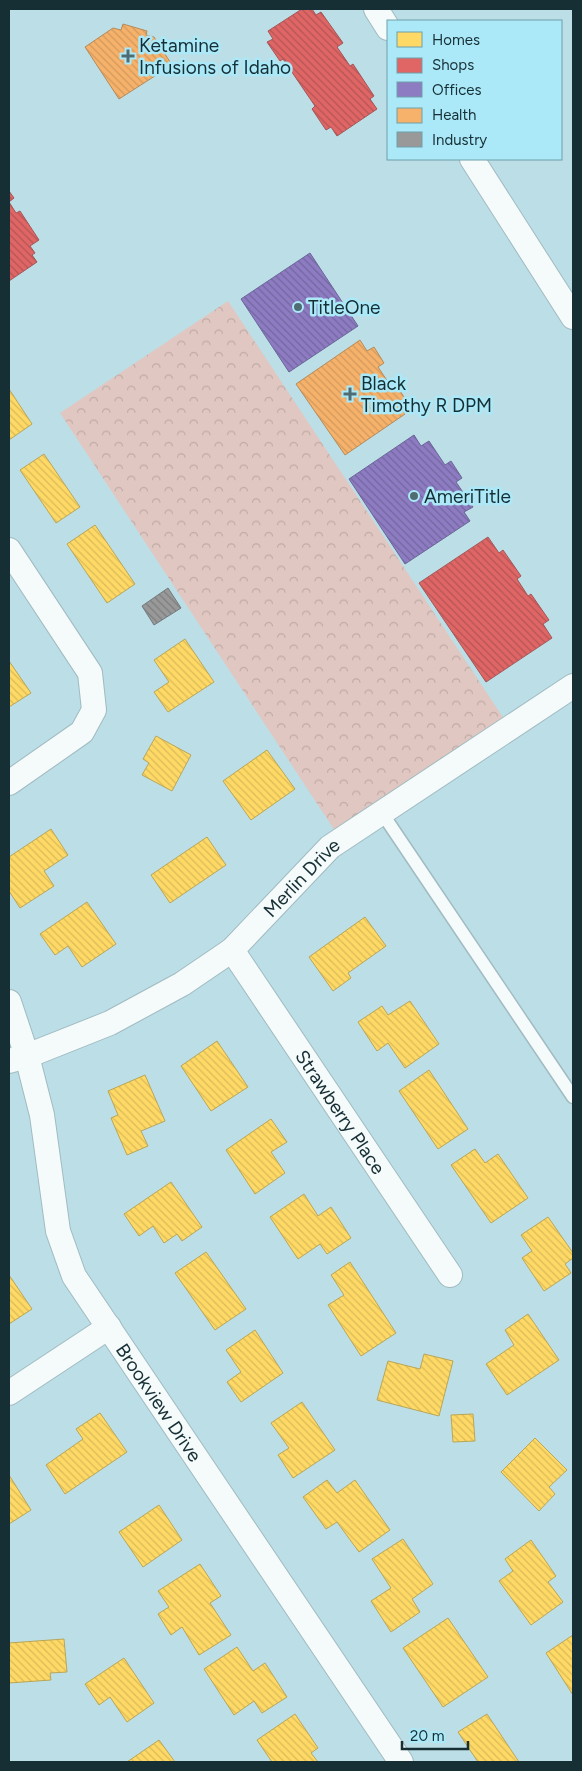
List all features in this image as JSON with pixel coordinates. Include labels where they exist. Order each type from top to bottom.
[{"type":"street","points":[[376,9],[387,26]]},
{"type":"street","points":[[473,160],[573,317]]},
{"type":"street","points":[[9,550],[90,673],[94,710],[82,732],[9,783]]},
{"type":"street","name":"Merlin Drive","points":[[18,1059],[110,1023],[182,984],[232,950],[330,847],[573,686]]},
{"type":"street","name":"Strawberry Place","points":[[232,950],[450,1275]]},
{"type":"street","name":"Brookview Drive","points":[[9,1002],[18,1059],[42,1115],[58,1231],[74,1276],[401,1762]]},
{"type":"street","points":[[9,1393],[109,1327]]},
{"type":"lane","points":[[382,813],[573,1097]]},
{"type":"green space","points":[[228,301],[510,728],[341,840],[60,413]]},
{"type":"building: Homes","points":[[9,389],[32,424],[9,440]]},
{"type":"building: Homes","points":[[44,454],[80,507],[56,523],[20,470]]},
{"type":"building: Homes","points":[[95,525],[135,584],[107,603],[67,544]]},
{"type":"building: Homes","points":[[185,639],[214,682],[168,712],[154,692],[169,682],[154,660]]},
{"type":"building: Homes","points":[[9,661],[31,693],[9,707]]},
{"type":"building: Homes","points":[[156,736],[191,755],[172,791],[142,775],[149,763],[143,759]]},
{"type":"building: Homes","points":[[267,750],[295,789],[251,820],[223,781]]},
{"type":"building: Homes","points":[[51,829],[68,855],[44,871],[54,886],[20,908],[9,891],[9,857]]},
{"type":"building: Homes","points":[[207,837],[226,865],[170,903],[151,875]]},
{"type":"building: Homes","points":[[87,902],[116,944],[82,967],[68,946],[55,955],[40,934]]},
{"type":"building: Homes","points":[[365,917],[386,946],[348,973],[351,978],[333,991],[309,957]]},
{"type":"building: Homes","points":[[410,1001],[439,1044],[405,1068],[388,1043],[377,1051],[358,1022],[382,1006],[388,1015]]},
{"type":"building: Homes","points":[[217,1041],[248,1087],[211,1111],[181,1066]]},
{"type":"building: Homes","points":[[429,1070],[468,1129],[438,1149],[399,1091]]},
{"type":"building: Homes","points":[[145,1075],[165,1121],[141,1131],[148,1146],[127,1155],[111,1118],[118,1115],[108,1091]]},
{"type":"building: Homes","points":[[271,1119],[287,1142],[271,1152],[285,1173],[255,1194],[226,1150]]},
{"type":"building: Homes","points":[[475,1149],[485,1163],[498,1154],[528,1198],[491,1223],[451,1165]]},
{"type":"building: Homes","points":[[171,1182],[202,1227],[182,1241],[177,1234],[164,1243],[153,1226],[139,1236],[124,1214]]},
{"type":"building: Homes","points":[[304,1194],[318,1216],[331,1207],[351,1238],[327,1254],[320,1244],[298,1259],[270,1217]]},
{"type":"building: Homes","points":[[548,1217],[573,1253],[573,1258],[565,1264],[571,1273],[544,1291],[522,1258],[532,1251],[521,1235]]},
{"type":"building: Homes","points":[[206,1252],[246,1309],[215,1330],[175,1273]]},
{"type":"building: Homes","points":[[350,1262],[396,1333],[361,1356],[328,1305],[344,1295],[331,1275]]},
{"type":"building: Homes","points":[[9,1275],[32,1309],[9,1324]]},
{"type":"building: Homes","points":[[528,1314],[559,1360],[507,1395],[486,1364],[514,1345],[505,1330]]},
{"type":"building: Homes","points":[[255,1330],[283,1373],[241,1402],[227,1382],[241,1372],[226,1350]]},
{"type":"building: Homes","points":[[424,1354],[453,1361],[439,1416],[377,1400],[388,1361],[420,1369]]},
{"type":"building: Homes","points":[[302,1402],[335,1450],[293,1478],[278,1455],[289,1448],[271,1423]]},
{"type":"building: Homes","points":[[100,1413],[127,1452],[65,1494],[46,1465],[83,1439],[76,1429]]},
{"type":"building: Homes","points":[[473,1414],[475,1441],[453,1442],[451,1415]]},
{"type":"building: Homes","points":[[535,1438],[567,1470],[549,1487],[555,1494],[539,1511],[501,1472]]},
{"type":"building: Homes","points":[[9,1475],[31,1510],[9,1524]]},
{"type":"building: Homes","points":[[327,1480],[337,1493],[355,1480],[390,1530],[359,1552],[337,1522],[326,1529],[303,1497]]},
{"type":"building: Homes","points":[[159,1505],[182,1540],[143,1567],[119,1532]]},
{"type":"building: Homes","points":[[403,1539],[433,1584],[412,1599],[420,1612],[391,1632],[371,1601],[391,1588],[372,1559]]},
{"type":"building: Homes","points":[[531,1540],[556,1576],[548,1582],[563,1602],[531,1625],[499,1581],[513,1571],[505,1559]]},
{"type":"building: Homes","points":[[200,1564],[221,1596],[210,1603],[231,1635],[199,1655],[182,1627],[171,1635],[158,1614],[169,1607],[158,1591]]},
{"type":"building: Homes","points":[[448,1618],[488,1677],[443,1707],[403,1648]]},
{"type":"building: Homes","points":[[573,1635],[573,1695],[546,1653]]},
{"type":"building: Homes","points":[[64,1639],[67,1672],[50,1673],[51,1680],[9,1683],[9,1643]]},
{"type":"building: Homes","points":[[237,1647],[253,1671],[265,1663],[287,1697],[262,1713],[254,1701],[234,1715],[204,1669]]},
{"type":"building: Homes","points":[[124,1658],[154,1703],[127,1722],[110,1697],[99,1705],[85,1684]]},
{"type":"building: Homes","points":[[295,1714],[318,1748],[311,1753],[318,1762],[272,1762],[257,1740]]},
{"type":"building: Homes","points":[[487,1714],[519,1762],[478,1762],[458,1732]]},
{"type":"building: Homes","points":[[159,1740],[175,1762],[127,1762]]},
{"type":"building: Shops","points":[[302,9],[312,9],[316,15],[321,12],[343,43],[337,47],[350,66],[353,64],[374,96],[370,99],[377,109],[337,136],[331,127],[326,130],[312,109],[315,106],[283,59],[280,61],[267,42],[273,39],[268,31]]},
{"type":"building: Shops","points":[[9,191],[14,198],[9,202]]},
{"type":"building: Shops","points":[[9,202],[16,213],[20,211],[39,240],[30,246],[35,253],[32,255],[37,262],[9,281]]},
{"type":"building: Shops","points":[[488,537],[499,553],[503,550],[521,576],[517,579],[528,596],[531,594],[549,620],[543,624],[552,638],[486,682],[419,583]]},
{"type":"building: Offices","points":[[310,253],[358,326],[289,372],[241,299]]},
{"type":"building: Offices","points":[[414,435],[421,446],[429,441],[445,465],[451,461],[462,478],[456,482],[473,507],[464,512],[470,521],[405,564],[349,479]]},
{"type":"building: Health","name":"Ketamine Infusions of Idaho","points":[[123,24],[147,31],[146,35],[154,37],[172,65],[119,99],[85,47],[113,28],[121,30]]},
{"type":"building: Health","points":[[360,340],[367,351],[374,347],[384,363],[378,367],[394,391],[398,388],[408,403],[401,408],[405,414],[345,455],[296,384]]},
{"type":"building: Industry","points":[[168,588],[181,608],[154,625],[142,606]]},
{"type":"place","name":"Ketamine Infusions of Idaho","points":[[128,56]]},
{"type":"place","name":"TitleOne","points":[[298,307]]},
{"type":"place","name":"Black Timothy R DPM","points":[[350,394]]},
{"type":"place","name":"AmeriTitle","points":[[414,496]]}]
